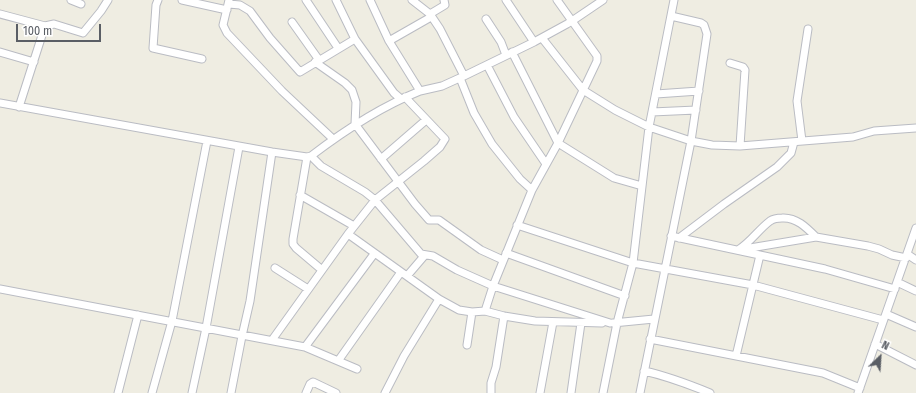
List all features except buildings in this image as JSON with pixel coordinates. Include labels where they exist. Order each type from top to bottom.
[{"type":"street","points":[[71,0],[81,4]]},
{"type":"street","points":[[0,14],[45,26],[54,24],[83,33],[102,11],[108,0]]},
{"type":"street","points":[[158,0],[156,5],[153,48],[202,59]]},
{"type":"street","points":[[182,0],[240,5],[250,11],[270,38],[300,72],[355,39]]},
{"type":"street","points":[[306,0],[338,48]]},
{"type":"street","points":[[272,340],[348,234],[375,200],[440,146],[445,140],[403,98],[394,93],[355,39],[336,0]]},
{"type":"street","points":[[370,0],[389,41],[420,91]]},
{"type":"street","points":[[412,0],[431,15],[440,29],[462,77],[474,113],[492,144],[520,179],[532,190]]},
{"type":"street","points":[[389,41],[445,5],[444,0]]},
{"type":"street","points":[[506,0],[534,42]]},
{"type":"street","points":[[485,311],[493,286],[532,190],[558,143],[595,66],[597,56],[557,0]]},
{"type":"street","points":[[322,270],[293,244],[300,194],[309,156],[355,124],[403,98],[420,91],[442,86],[487,65],[542,38],[604,0]]},
{"type":"street","points":[[603,393],[614,323],[625,296],[634,263],[649,127],[674,0]]},
{"type":"street","points":[[229,5],[223,26],[227,33],[282,91],[333,139]]},
{"type":"street","points":[[640,393],[665,268],[675,237],[707,34],[701,23],[671,16]]},
{"type":"street","points":[[486,19],[509,54],[558,143],[610,176],[642,186]]},
{"type":"street","points":[[292,22],[317,61],[352,90],[356,102],[355,124],[398,182],[429,220],[439,220],[481,250],[504,260]]},
{"type":"street","points":[[19,107],[45,26]]},
{"type":"street","points":[[802,141],[797,101],[808,29]]},
{"type":"street","points":[[542,38],[583,90],[615,110],[649,127],[691,141],[712,145],[740,146],[853,137],[874,131],[916,128]]},
{"type":"street","points":[[0,52],[34,62]]},
{"type":"street","points":[[730,63],[743,67],[745,70],[740,146]]},
{"type":"street","points":[[487,65],[514,117],[546,164]]},
{"type":"street","points":[[656,94],[699,91]]},
{"type":"street","points":[[0,104],[239,147],[309,156],[321,166],[355,185],[375,200],[422,254],[433,256],[457,270],[493,286],[614,323]]},
{"type":"street","points":[[652,112],[696,110]]},
{"type":"street","points":[[381,159],[426,120]]},
{"type":"street","points":[[152,393],[172,321],[208,141]]},
{"type":"street","points":[[675,237],[777,167],[791,153],[794,142]]},
{"type":"street","points":[[192,393],[206,328],[239,147]]},
{"type":"street","points":[[231,393],[250,301],[272,152]]},
{"type":"street","points":[[300,194],[354,226]]},
{"type":"street","points":[[738,250],[749,243],[771,220],[778,218],[788,217],[797,220],[816,237]]},
{"type":"street","points":[[517,225],[634,263],[753,285],[885,317],[916,327]]},
{"type":"street","points":[[650,339],[823,373],[859,390],[916,228]]},
{"type":"street","points":[[348,234],[439,299],[459,310],[472,312],[485,311],[504,316],[553,322],[614,323],[654,319]]},
{"type":"street","points":[[675,237],[896,285],[916,291]]},
{"type":"street","points":[[738,250],[816,237],[868,246],[892,255],[906,256],[916,260]]},
{"type":"street","points":[[506,253],[625,296]]},
{"type":"street","points":[[305,347],[374,254]]},
{"type":"street","points":[[338,361],[404,274],[424,255]]},
{"type":"street","points":[[736,356],[760,255]]},
{"type":"street","points":[[275,268],[308,290]]},
{"type":"street","points":[[0,289],[305,347],[357,369]]},
{"type":"street","points":[[385,393],[404,356],[439,299]]},
{"type":"street","points":[[467,345],[472,312]]},
{"type":"street","points":[[118,393],[138,315]]},
{"type":"street","points":[[491,393],[491,383],[496,367],[504,316]]},
{"type":"street","points":[[540,393],[553,322]]},
{"type":"street","points":[[571,393],[581,323]]},
{"type":"street","points":[[875,344],[916,365]]},
{"type":"street","points":[[644,371],[686,382],[710,393]]},
{"type":"street","points":[[306,393],[310,384],[313,382],[336,393]]}]
